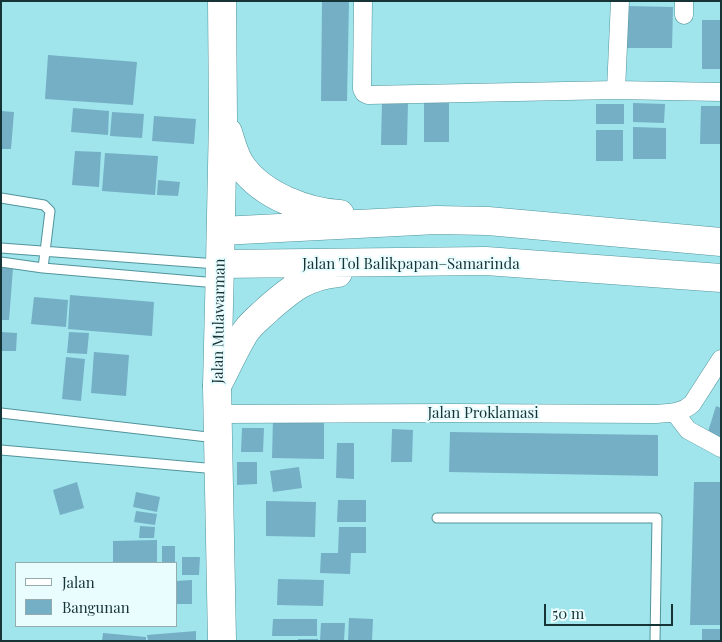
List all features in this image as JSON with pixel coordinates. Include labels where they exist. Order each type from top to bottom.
[{"type":"main road","name":"Jalan Mulawarman","points":[[222,1],[223,119],[217,386],[222,641]]},
{"type":"main road","points":[[223,119],[236,155],[243,168],[252,178],[289,203],[334,214],[488,221],[721,242]]},
{"type":"main road","points":[[221,231],[436,220]]},
{"type":"main road","points":[[217,386],[244,333],[290,289],[302,282],[322,275],[437,268],[486,261]]},
{"type":"main road","name":"Jalan Tol Balikpapan–Samarinda","points":[[220,274],[486,261],[721,278]]},
{"type":"street","points":[[362,1],[362,89],[367,94],[616,90],[721,92]]},
{"type":"street","points":[[616,90],[620,1]]},
{"type":"street","points":[[721,359],[692,404],[685,410],[675,413],[688,430],[721,448]]},
{"type":"street","name":"Jalan Proklamasi","points":[[219,426],[460,413],[675,413]]},
{"type":"lane","points":[[1,198],[44,204],[50,211],[44,268]]},
{"type":"lane","points":[[1,248],[220,274]]},
{"type":"lane","points":[[1,262],[44,268],[220,274]]},
{"type":"lane","points":[[1,413],[219,426]]},
{"type":"lane","points":[[1,450],[220,469]]},
{"type":"lane","points":[[437,518],[657,518],[655,641]]},
{"type":"building","points":[[322,1],[349,1],[347,101],[321,101]]},
{"type":"building","points":[[626,6],[673,7],[672,48],[625,48]]},
{"type":"building","points":[[702,20],[721,20],[721,69],[702,69]]},
{"type":"building","points":[[48,55],[137,62],[133,105],[45,99]]},
{"type":"building","points":[[382,102],[408,102],[407,145],[381,145]]},
{"type":"building","points":[[424,103],[449,103],[449,142],[424,142]]},
{"type":"building","points":[[633,103],[665,104],[664,123],[633,122]]},
{"type":"building","points":[[596,104],[624,104],[624,124],[596,124]]},
{"type":"building","points":[[701,106],[721,106],[721,144],[700,144]]},
{"type":"building","points":[[73,108],[109,111],[108,135],[71,132]]},
{"type":"building","points":[[1,111],[14,112],[11,149],[1,149]]},
{"type":"building","points":[[112,112],[144,114],[142,138],[110,136]]},
{"type":"building","points":[[154,116],[196,119],[194,144],[152,141]]},
{"type":"building","points":[[633,127],[666,128],[666,159],[633,159]]},
{"type":"building","points":[[596,130],[623,130],[623,161],[596,161]]},
{"type":"building","points":[[75,151],[101,152],[99,187],[72,185]]},
{"type":"building","points":[[105,153],[158,156],[155,195],[102,191]]},
{"type":"building","points":[[158,180],[180,182],[178,196],[157,195]]},
{"type":"building","points":[[1,268],[13,268],[9,320],[1,320]]},
{"type":"building","points":[[70,295],[154,302],[152,336],[68,329]]},
{"type":"building","points":[[34,297],[68,300],[66,327],[31,324]]},
{"type":"building","points":[[1,332],[17,333],[16,351],[1,351]]},
{"type":"building","points":[[69,332],[89,333],[87,354],[67,353]]},
{"type":"building","points":[[94,352],[129,355],[126,396],[91,393]]},
{"type":"building","points":[[66,357],[85,359],[81,401],[62,399]]},
{"type":"building","points":[[716,406],[721,408],[721,439],[707,435]]},
{"type":"building","points":[[273,419],[324,420],[324,459],[272,458]]},
{"type":"building","points":[[242,428],[264,428],[263,452],[241,452]]},
{"type":"building","points":[[392,429],[413,430],[412,462],[391,462]]},
{"type":"building","points":[[450,432],[658,435],[658,476],[449,472]]},
{"type":"building","points":[[337,443],[354,443],[354,479],[336,478]]},
{"type":"building","points":[[237,462],[257,462],[257,484],[237,485]]},
{"type":"building","points":[[299,467],[302,488],[273,492],[270,471]]},
{"type":"building","points":[[77,482],[84,508],[60,515],[53,490]]},
{"type":"building","points":[[694,482],[721,482],[721,625],[690,625]]},
{"type":"building","points":[[136,492],[160,497],[157,512],[133,507]]},
{"type":"building","points":[[338,500],[366,500],[366,522],[337,522]]},
{"type":"building","points":[[266,501],[316,502],[315,537],[266,536]]},
{"type":"building","points":[[136,511],[157,514],[155,525],[134,522]]},
{"type":"building","points":[[140,526],[155,527],[154,538],[139,538]]},
{"type":"building","points":[[339,527],[366,527],[366,553],[351,553],[350,574],[320,573],[321,553],[338,553]]},
{"type":"building","points":[[157,540],[157,562],[113,562],[113,541]]},
{"type":"building","points":[[162,546],[175,546],[175,562],[162,562]]},
{"type":"building","points":[[182,557],[200,557],[199,575],[182,575]]},
{"type":"building","points":[[278,579],[324,580],[323,606],[277,605]]},
{"type":"building","points":[[192,580],[192,604],[178,604],[178,581]]},
{"type":"building","points":[[349,618],[373,619],[372,641],[348,641]]},
{"type":"building","points":[[273,619],[317,619],[317,636],[272,636]]},
{"type":"building","points":[[321,623],[345,623],[344,641],[320,641]]},
{"type":"building","points":[[702,629],[721,629],[721,641],[702,641]]},
{"type":"building","points":[[196,631],[196,641],[148,641],[147,635]]},
{"type":"building","points":[[103,633],[146,637],[146,641],[102,641]]},
{"type":"building","points":[[298,639],[318,639],[318,641],[298,641]]}]
